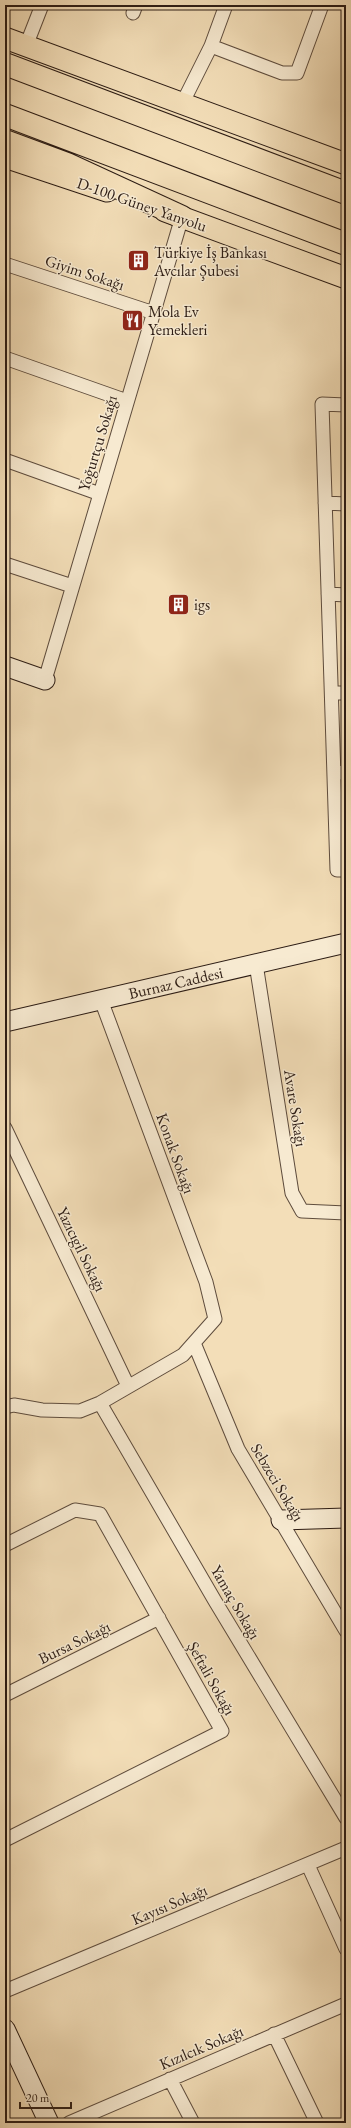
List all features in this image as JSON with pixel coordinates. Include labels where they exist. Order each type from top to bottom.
[{"type":"highway","points":[[5,64],[346,193]]},
{"type":"highway","points":[[5,115],[346,244]]},
{"type":"highway","points":[[5,140],[67,164],[182,216]]},
{"type":"main road","points":[[5,38],[346,164]]},
{"type":"main road","name":"D-100 Güney Yanyolu","points":[[5,157],[182,216],[346,278]]},
{"type":"main road","points":[[5,666],[44,680]]},
{"type":"main road","name":"Burnaz Caddesi","points":[[5,1022],[346,943]]},
{"type":"main road","points":[[281,1520],[346,1518]]},
{"type":"main road","points":[[5,2029],[50,2123]]},
{"type":"street","points":[[26,46],[42,5]]},
{"type":"street","points":[[182,104],[211,46],[226,5]]},
{"type":"street","points":[[211,46],[282,73],[297,73],[322,5]]},
{"type":"street","name":"Yoğurtçu Sokağı","points":[[44,680],[182,216]]},
{"type":"street","name":"Giyim Sokağı","points":[[5,264],[154,313]]},
{"type":"street","points":[[5,358],[127,401]]},
{"type":"street","points":[[342,870],[340,773],[332,693],[322,404],[346,405]]},
{"type":"street","points":[[5,460],[100,494]]},
{"type":"street","points":[[326,502],[346,504]]},
{"type":"street","points":[[5,564],[72,586]]},
{"type":"street","points":[[328,594],[346,595]]},
{"type":"street","points":[[332,693],[346,693]]},
{"type":"street","name":"Avare Sokağı","points":[[256,964],[292,1193],[302,1212],[346,1213]]},
{"type":"street","name":"Konak Sokağı","points":[[101,1000],[206,1282],[215,1319],[194,1343]]},
{"type":"street","name":"Yazıcıgil Sokağı","points":[[5,1128],[128,1386]]},
{"type":"street","points":[[5,1407],[14,1405],[42,1410],[80,1410],[100,1403],[183,1355],[194,1343]]},
{"type":"street","name":"Sebzeci Sokağı","points":[[194,1343],[238,1449],[346,1631]]},
{"type":"street","name":"Yamaç Sokağı","points":[[100,1403],[219,1608],[346,1818]]},
{"type":"street","name":"Şeftali Sokağı","points":[[5,1545],[75,1510],[100,1514],[222,1731],[5,1840]]},
{"type":"street","name":"Bursa Sokağı","points":[[5,1695],[159,1618]]},
{"type":"street","name":"Kayısı Sokağı","points":[[5,1991],[346,1848]]},
{"type":"street","points":[[308,1865],[346,1949]]},
{"type":"street","name":"Kızılcık Sokağı","points":[[69,2123],[346,2004]]},
{"type":"street","points":[[274,2034],[317,2123]]},
{"type":"street","points":[[170,2079],[193,2123]]},
{"type":"place","name":"Türkiye İş Bankası Avcılar Şubesi","points":[[138,261]]},
{"type":"place","name":"Mola Ev Yemekleri","points":[[132,320]]},
{"type":"place","name":"igs","points":[[178,604]]}]
